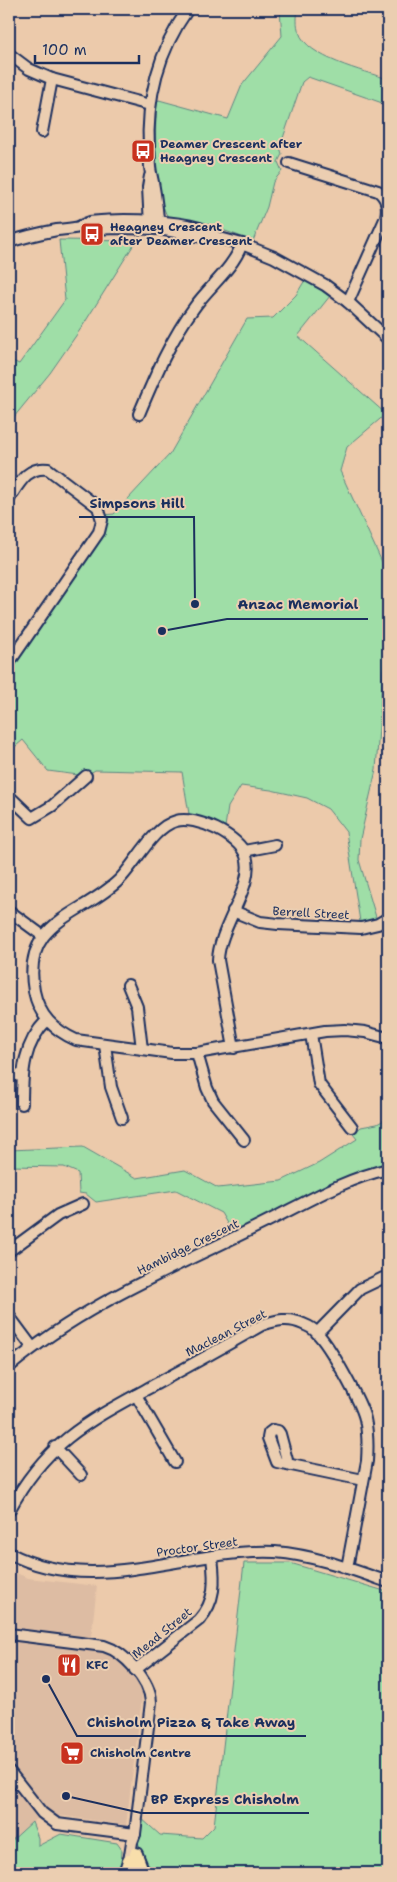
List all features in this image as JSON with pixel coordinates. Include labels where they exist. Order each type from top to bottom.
[{"type":"street","points":[[154,225],[156,191],[151,173],[148,126],[150,105],[161,59],[170,38],[188,9]]},
{"type":"street","points":[[9,54],[29,69],[52,80],[150,105]]},
{"type":"street","points":[[42,132],[52,80]]},
{"type":"street","points":[[289,163],[378,191],[384,197],[387,210],[386,217],[348,302]]},
{"type":"street","points":[[9,242],[38,234],[81,226],[87,229],[154,225],[203,237],[216,237],[242,244],[300,270],[348,302],[388,338]]},
{"type":"street","points":[[139,414],[156,372],[179,331],[196,306],[233,262],[242,244]]},
{"type":"street","points":[[9,499],[28,474],[34,470],[48,469],[98,507],[102,520],[99,532],[9,663]]},
{"type":"street","points":[[9,796],[32,818],[52,806],[86,776]]},
{"type":"street","points":[[234,1048],[218,960],[218,950],[222,934],[248,874],[248,864],[244,851],[231,837],[196,821],[185,819],[175,821],[156,833],[118,881],[56,922],[43,936],[34,962],[33,985],[39,1007],[47,1020],[64,1034],[76,1040],[105,1045],[197,1054],[234,1048],[310,1034],[345,1030],[365,1032],[388,1038]]},
{"type":"street","points":[[244,851],[275,845]]},
{"type":"street","points":[[9,911],[43,936]]},
{"type":"street","name":"Berrell Street","points":[[232,912],[260,922],[361,928],[378,924],[388,918]]},
{"type":"street","points":[[128,985],[136,1007],[142,1049]]},
{"type":"street","points":[[22,1104],[22,1075],[28,1048],[35,1034],[47,1020]]},
{"type":"street","points":[[310,1034],[319,1084],[352,1126]]},
{"type":"street","points":[[105,1045],[109,1080],[122,1118]]},
{"type":"street","points":[[197,1054],[213,1101],[244,1140]]},
{"type":"street","points":[[9,1076],[22,1075]]},
{"type":"street","name":"Hambidge Crescent","points":[[9,1367],[32,1347],[65,1324],[99,1304],[261,1225],[331,1188],[388,1169]]},
{"type":"street","points":[[9,1252],[58,1215],[83,1204]]},
{"type":"street","points":[[317,1332],[360,1289],[383,1278]]},
{"type":"street","points":[[9,1316],[32,1347]]},
{"type":"street","name":"Maclean Street","points":[[9,1511],[32,1473],[55,1447],[86,1423],[262,1326],[274,1321],[291,1320],[302,1323],[317,1332],[326,1344],[365,1417],[368,1446],[347,1568]]},
{"type":"street","points":[[136,1395],[175,1462]]},
{"type":"street","points":[[55,1447],[81,1475]]},
{"type":"street","points":[[284,1463],[363,1480]]},
{"type":"street","name":"Proctor Street","points":[[9,1554],[36,1565],[79,1573],[112,1571],[248,1553],[274,1552],[300,1555],[388,1582]]},
{"type":"street","name":"Mead Street","points":[[135,1670],[199,1620],[205,1613],[214,1589],[212,1557]]},
{"type":"street","points":[[9,1634],[104,1646],[121,1654],[146,1684],[151,1702],[135,1834],[132,1842],[134,1861]]},
{"type":"street","points":[[9,1771],[42,1813],[57,1824],[135,1834]]},
{"type":"shaded area","name":"Chisholm Centre","points":[[9,1570],[28,1578],[97,1586],[91,1638],[117,1657],[143,1690],[126,1825],[63,1816],[36,1819],[9,1843]]},
{"type":"green space","points":[[280,9],[298,9],[297,23],[299,32],[304,41],[313,49],[338,62],[388,79],[388,105],[308,77],[302,82],[280,147],[282,154],[278,162],[282,171],[273,182],[267,207],[253,241],[209,225],[168,217],[160,195],[156,162],[157,103],[159,100],[228,119],[242,85],[282,36]]},
{"type":"green space","points":[[59,240],[136,241],[82,327],[50,373],[9,423],[9,359],[19,364],[65,300]]},
{"type":"green space","points":[[305,280],[330,296],[298,336],[386,414],[347,447],[340,471],[388,575],[388,654],[383,670],[376,770],[360,839],[359,860],[378,924],[361,928],[346,832],[328,809],[307,798],[241,786],[228,807],[224,834],[190,820],[182,772],[95,770],[86,776],[48,771],[23,740],[9,752],[9,663],[99,532],[102,515],[114,514],[170,454],[247,319],[273,318],[296,295]]},
{"type":"green space","points":[[388,1118],[388,1164],[336,1182],[232,1232],[221,1213],[176,1190],[96,1202],[86,1194],[79,1193],[78,1173],[64,1167],[9,1166],[9,1150],[83,1147],[137,1178],[185,1170],[218,1188],[281,1181],[319,1163],[357,1139],[353,1134],[361,1127],[377,1124]]},
{"type":"green space","points":[[244,1563],[290,1563],[388,1592],[388,1873],[153,1873],[137,1842],[141,1818],[160,1835],[202,1838],[214,1826]]},
{"type":"green space","points":[[32,1822],[38,1838],[38,1846],[61,1834],[117,1843],[122,1850],[121,1868],[111,1873],[9,1873],[9,1843]]},
{"type":"place","name":"Deamer Crescent after Heagney Crescent","points":[[143,151]]},
{"type":"place","name":"Heagney Crescent after Deamer Crescent","points":[[92,234]]},
{"type":"place","name":"Simpsons Hill","points":[[195,604]]},
{"type":"place","name":"Anzac Memorial","points":[[162,631]]},
{"type":"place","name":"KFC","points":[[69,1665]]},
{"type":"place","name":"Chisholm Pizza & Take Away","points":[[46,1679]]},
{"type":"place","name":"Chisholm Centre","points":[[72,1753]]},
{"type":"place","name":"BP Express Chisholm","points":[[66,1796]]}]
